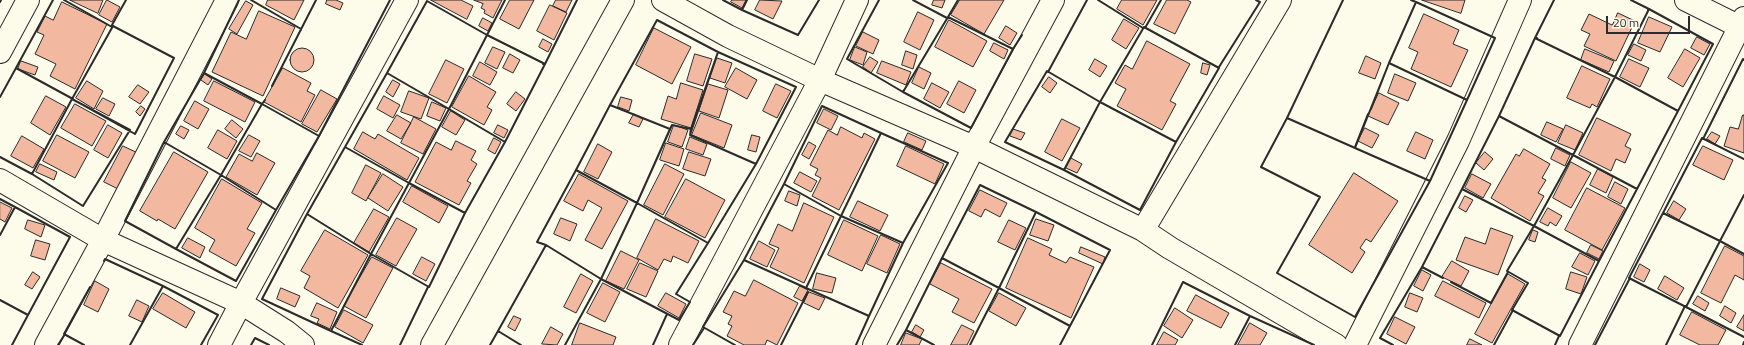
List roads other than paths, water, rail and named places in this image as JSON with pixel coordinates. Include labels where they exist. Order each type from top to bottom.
[{"type":"street","points":[[0,52],[28,0]]},
{"type":"street","points":[[46,345],[103,240],[227,0]]},
{"type":"street","points":[[219,345],[407,0]]},
{"type":"street","points":[[432,345],[623,0]]},
{"type":"street","points":[[663,0],[728,36],[820,80],[974,147],[1143,230],[1170,248],[1336,345]]},
{"type":"street","points":[[680,345],[820,80],[857,0]]},
{"type":"street","points":[[874,345],[974,147],[1053,0]]},
{"type":"street","points":[[1143,230],[1280,0]]},
{"type":"street","points":[[1355,345],[1458,141],[1520,0]]},
{"type":"street","points":[[1580,345],[1743,25],[1686,0]]},
{"type":"street","points":[[0,180],[103,240],[241,303],[287,332],[303,345]]}]
